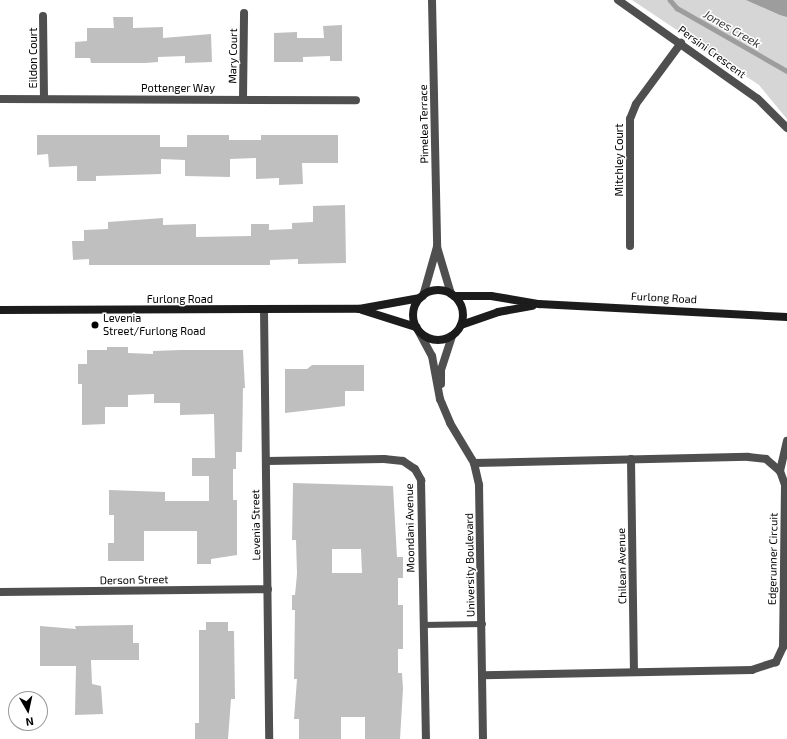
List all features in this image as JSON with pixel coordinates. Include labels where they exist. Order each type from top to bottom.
[{"type":"main road","points":[[436,290],[452,295],[462,310],[461,326],[452,336],[430,339],[417,329],[413,315],[421,297],[436,290]]},
{"type":"main road","name":"Furlong Road","points":[[452,295],[491,296],[539,304],[787,317]]},
{"type":"main road","name":"Furlong Road","points":[[0,310],[359,309],[421,297]]},
{"type":"main road","name":"Furlong Road","points":[[461,326],[498,312],[539,304]]},
{"type":"main road","name":"Furlong Road","points":[[359,309],[417,329]]},
{"type":"street","name":"Pimelea Terrace","points":[[432,0],[437,247],[452,295]]},
{"type":"street","name":"Persini Crescent","points":[[618,0],[681,43],[758,100],[787,128]]},
{"type":"street","name":"Mary Court","points":[[243,99],[244,13]]},
{"type":"street","name":"Eildon Court","points":[[44,16],[44,99]]},
{"type":"street","name":"Mitchley Court","points":[[630,246],[630,119],[636,104],[681,43]]},
{"type":"street","name":"Pottenger Way","points":[[0,99],[356,100]]},
{"type":"street","name":"Pimelea Terrace","points":[[421,297],[437,247]]},
{"type":"street","name":"Levenia Street","points":[[264,310],[267,461],[269,739]]},
{"type":"street","name":"University Boulevard","points":[[417,329],[432,356],[440,399],[450,423],[474,463],[480,492],[484,739]]},
{"type":"street","name":"University Boulevard","points":[[440,399],[441,370],[452,336]]},
{"type":"street","points":[[474,463],[748,457],[766,459],[780,471],[787,441]]},
{"type":"street","name":"Moondani Avenue","points":[[267,461],[384,459],[403,461],[414,469],[421,480],[422,625],[426,739]]},
{"type":"street","name":"Chilean Avenue","points":[[631,459],[634,672]]},
{"type":"street","name":"Edgerunner Circuit","points":[[483,675],[752,670],[776,662],[783,647],[785,485],[780,471]]},
{"type":"street","name":"Derson Street","points":[[0,592],[268,589]]},
{"type":"lane","points":[[422,625],[482,624]]},
{"type":"shaded area","points":[[632,0],[787,0],[787,119],[759,85]]},
{"type":"shaded area","points":[[746,0],[787,0],[787,17],[780,15]]},
{"type":"building","points":[[113,17],[133,17],[133,28],[163,27],[163,38],[211,34],[212,62],[185,63],[185,56],[158,57],[158,62],[146,63],[91,63],[90,58],[75,58],[75,42],[87,41],[87,28],[114,28]]},
{"type":"building","points":[[342,25],[342,61],[330,61],[330,56],[303,57],[303,62],[274,62],[274,33],[297,32],[297,38],[324,38],[323,26]]},
{"type":"building","points":[[37,135],[160,135],[160,147],[187,147],[187,135],[229,135],[229,140],[261,140],[261,135],[338,135],[338,163],[302,163],[303,184],[279,185],[279,178],[256,179],[256,158],[230,159],[230,177],[185,176],[185,160],[161,159],[161,174],[96,176],[96,181],[77,181],[77,166],[49,167],[48,154],[37,155]]},
{"type":"building","points":[[345,205],[346,263],[298,264],[298,259],[270,260],[270,265],[89,265],[89,259],[73,260],[72,241],[84,241],[84,230],[108,229],[108,222],[163,218],[163,225],[196,224],[196,237],[251,236],[251,224],[269,224],[269,230],[292,229],[292,223],[313,222],[313,206]]},
{"type":"building","points":[[107,347],[128,347],[128,353],[153,354],[153,351],[243,350],[245,388],[243,388],[242,452],[236,452],[236,469],[233,469],[233,500],[237,500],[237,555],[211,559],[211,564],[197,564],[197,531],[144,531],[144,561],[108,561],[108,543],[114,543],[114,515],[109,515],[109,490],[165,492],[165,501],[209,501],[209,476],[192,476],[192,458],[215,458],[214,414],[180,415],[180,403],[154,403],[154,394],[128,395],[128,407],[105,407],[105,424],[82,425],[82,384],[78,384],[78,364],[87,364],[87,350],[107,350]]},
{"type":"building","points":[[312,365],[364,365],[364,391],[345,391],[345,406],[285,413],[285,369],[307,369]]},
{"type":"building","points":[[293,483],[393,486],[397,557],[403,557],[403,578],[398,578],[398,605],[403,605],[403,649],[398,649],[398,673],[402,673],[403,689],[400,739],[365,739],[365,717],[341,717],[341,739],[299,739],[299,719],[294,719],[297,679],[294,679],[295,610],[292,610],[292,595],[295,595],[297,574],[296,540],[292,540]],"holes":[[[332,549],[361,549],[362,573],[332,573]]]},
{"type":"building","points":[[206,622],[228,622],[228,631],[234,631],[235,699],[231,699],[228,739],[195,739],[195,723],[199,723],[199,630],[206,630]]},
{"type":"building","points":[[133,625],[133,643],[139,643],[139,660],[91,660],[92,684],[101,686],[103,714],[75,715],[76,666],[40,666],[40,626],[76,629],[75,626]]},
{"type":"waterway","name":"Jones Creek","points":[[670,0],[677,8],[787,71]]},
{"type":"place","name":"Levenia Street/Furlong Road","points":[[95,325]]}]
